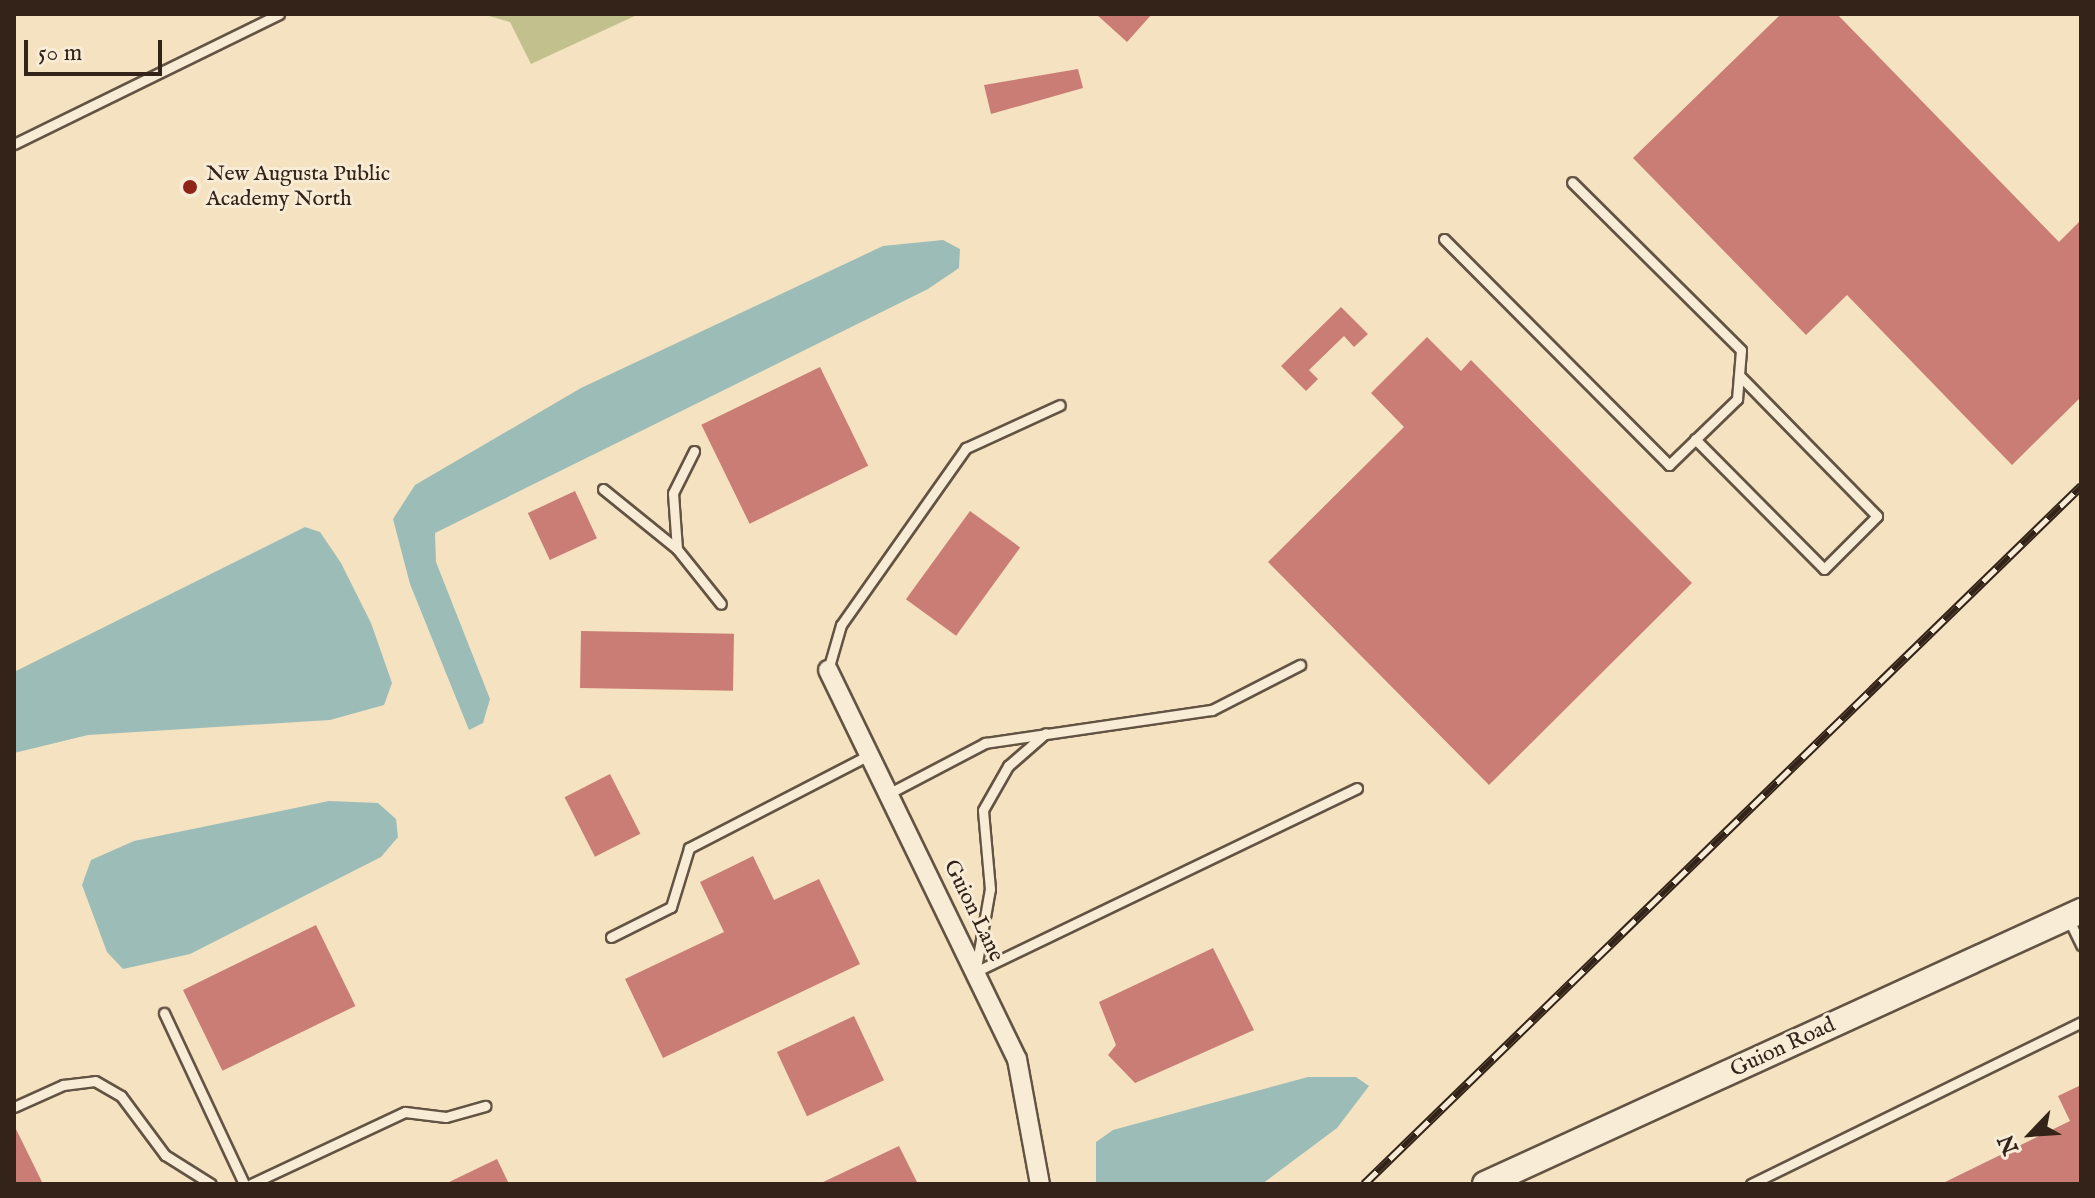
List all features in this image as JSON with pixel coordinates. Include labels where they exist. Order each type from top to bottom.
[{"type":"street","name":"Guion Lane","points":[[828,670],[975,972],[1025,1083],[1040,1184]]},
{"type":"street","name":"Guion Road","points":[[1485,1184],[2074,914]]},
{"type":"lane","points":[[14,144],[279,14]]},
{"type":"lane","points":[[1444,239],[1669,465],[1737,399],[1741,350],[1572,182]]},
{"type":"lane","points":[[1695,439],[1824,569],[1877,516],[1739,375]]},
{"type":"lane","points":[[828,670],[841,625],[966,448],[1060,405]]},
{"type":"lane","points":[[677,549],[673,493],[694,451]]},
{"type":"lane","points":[[603,489],[677,549],[721,604]]},
{"type":"lane","points":[[888,794],[985,743],[1049,730],[1212,710],[1300,665]]},
{"type":"lane","points":[[975,972],[990,889],[983,810],[1008,766],[1049,730]]},
{"type":"lane","points":[[611,937],[671,907],[689,848],[869,755]]},
{"type":"lane","points":[[975,972],[1357,788]]},
{"type":"lane","points":[[2074,914],[2081,945]]},
{"type":"lane","points":[[164,1013],[244,1184]]},
{"type":"lane","points":[[1751,1184],[2081,1022]]},
{"type":"lane","points":[[14,1107],[63,1085],[95,1081],[121,1096],[165,1155],[211,1184]]},
{"type":"lane","points":[[251,1184],[405,1112],[446,1117],[485,1106]]},
{"type":"shaded area","points":[[482,14],[639,14],[531,64],[510,22]]},
{"type":"water","points":[[943,240],[960,249],[959,268],[928,289],[435,533],[436,562],[490,699],[483,723],[469,730],[410,584],[393,519],[415,485],[581,388],[883,246]]},
{"type":"water","points":[[305,527],[320,532],[341,563],[371,623],[392,683],[384,705],[330,720],[88,735],[14,753],[14,672]]},
{"type":"water","points":[[329,801],[378,803],[396,819],[398,837],[381,857],[190,954],[123,969],[107,952],[82,885],[91,860],[134,841]]},
{"type":"water","points":[[1308,1077],[1356,1077],[1369,1086],[1337,1128],[1262,1184],[1096,1184],[1096,1142],[1113,1130]]},
{"type":"building","points":[[1096,14],[1152,14],[1127,42]]},
{"type":"building","points":[[1781,14],[1837,14],[2059,242],[2081,220],[2081,397],[2012,465],[1847,295],[1806,335],[1633,158]]},
{"type":"building","points":[[1078,69],[1083,88],[991,114],[984,85]]},
{"type":"building","points":[[1341,307],[1368,334],[1354,347],[1344,336],[1309,370],[1318,379],[1306,391],[1281,366]]},
{"type":"building","points":[[1427,337],[1461,371],[1471,360],[1692,583],[1489,785],[1268,562],[1404,427],[1371,393]]},
{"type":"building","points":[[820,367],[868,466],[750,524],[701,425]]},
{"type":"building","points":[[575,491],[597,538],[550,560],[528,513]]},
{"type":"building","points":[[970,511],[1020,547],[956,636],[906,599]]},
{"type":"building","points":[[581,631],[734,634],[733,691],[580,688]]},
{"type":"building","points":[[610,774],[640,834],[595,857],[565,797]]},
{"type":"building","points":[[753,856],[774,900],[819,879],[860,964],[663,1058],[625,979],[724,932],[700,882]]},
{"type":"building","points":[[316,925],[355,1006],[222,1071],[183,990]]},
{"type":"building","points":[[1213,948],[1254,1030],[1135,1083],[1108,1055],[1116,1045],[1099,1002]]},
{"type":"building","points":[[854,1016],[884,1080],[807,1116],[777,1052]]},
{"type":"building","points":[[2081,1085],[2081,1184],[1941,1184],[2070,1121],[2058,1096]]},
{"type":"building","points":[[14,1125],[43,1184],[14,1184]]},
{"type":"building","points":[[899,1146],[918,1184],[819,1184]]},
{"type":"building","points":[[497,1159],[509,1184],[445,1184]]},
{"type":"railway","points":[[1364,1184],[2081,486]]},
{"type":"place","name":"New Augusta Public Academy North","points":[[190,187]]}]
